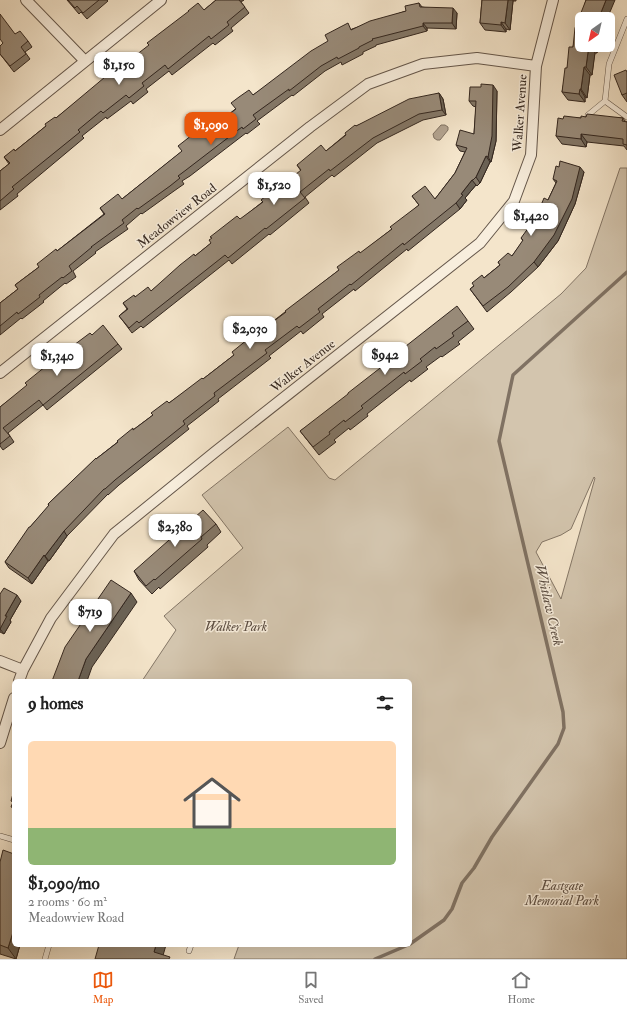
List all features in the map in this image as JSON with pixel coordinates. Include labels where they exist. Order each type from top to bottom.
[{"type":"street","points":[[26,0],[85,62]]},
{"type":"street","points":[[0,130],[161,0]]},
{"type":"street","name":"Walker Avenue","points":[[20,679],[51,618],[114,534],[215,452],[480,243],[514,201],[531,156],[536,66],[553,0]]},
{"type":"street","name":"Meadowview Road","points":[[0,373],[310,127],[368,84],[423,64],[477,58],[536,66]]},
{"type":"street","points":[[0,661],[23,670]]},
{"type":"street","points":[[0,743],[12,704]]},
{"type":"lane","points":[[588,115],[605,101],[609,64],[627,20]]},
{"type":"lane","points":[[605,101],[627,117]]},
{"type":"lane","points":[[0,836],[12,839]]},
{"type":"lane","points":[[45,959],[48,947]]},
{"type":"lane","points":[[189,951],[190,947]]},
{"type":"green space","points":[[620,168],[627,168],[627,959],[234,959],[238,947],[412,947],[412,679],[143,679],[176,630],[164,616],[243,548],[202,495],[288,427],[329,478],[335,480],[561,294],[586,268]],"holes":[[[594,477],[595,478],[561,599],[536,552],[542,542],[561,535],[571,529]]]},
{"type":"shaded area","points":[[441,125],[448,127],[448,130],[440,140],[437,140],[434,138],[433,134]]},
{"type":"building","points":[[68,0],[99,0],[83,13],[77,6],[75,8]]},
{"type":"building","points":[[216,0],[239,0],[245,7],[227,22],[229,25],[211,39],[209,36],[168,69],[165,65],[142,83],[144,86],[129,98],[126,95],[103,113],[101,111],[78,130],[80,132],[12,187],[14,189],[0,201],[0,171],[10,163],[4,157],[14,149],[15,151],[46,126],[45,124],[55,117],[56,118],[117,67],[118,69],[149,45],[147,43],[198,3],[204,10]]},
{"type":"building","points":[[482,0],[508,0],[505,23],[501,22],[501,25],[480,23]]},
{"type":"building","points":[[586,0],[606,0],[601,12],[581,12]]},
{"type":"building","points":[[419,3],[420,7],[453,8],[452,23],[423,23],[423,26],[372,39],[373,40],[359,48],[338,59],[337,57],[321,66],[289,91],[289,89],[253,115],[256,119],[243,129],[242,127],[178,176],[180,178],[170,186],[122,220],[124,223],[91,247],[69,266],[72,271],[39,295],[40,297],[18,314],[17,312],[0,326],[0,303],[18,289],[15,285],[39,267],[37,264],[56,249],[57,251],[105,214],[100,208],[118,194],[122,199],[182,151],[178,146],[215,117],[219,122],[236,109],[231,103],[249,90],[253,95],[311,51],[328,41],[325,35],[348,23],[351,30],[370,21],[406,11],[405,6]]},
{"type":"building","points":[[0,14],[15,34],[20,31],[28,41],[21,47],[26,54],[10,66],[0,54],[0,46],[3,43],[0,39]]},
{"type":"building","points":[[575,28],[575,52],[588,52],[579,94],[562,92],[565,68],[567,68],[569,47],[573,47]]},
{"type":"building","points":[[626,70],[627,93],[622,95],[614,75]]},
{"type":"building","points":[[481,84],[493,85],[492,136],[488,157],[486,156],[476,177],[461,194],[463,195],[456,203],[404,245],[403,243],[351,285],[350,284],[318,309],[320,312],[299,328],[297,326],[265,350],[267,353],[214,393],[215,396],[183,421],[185,424],[104,489],[64,531],[45,556],[44,555],[28,578],[5,562],[29,527],[49,505],[48,504],[96,458],[118,442],[117,441],[133,428],[133,430],[153,415],[151,413],[167,401],[169,403],[234,355],[232,352],[253,335],[254,336],[286,312],[285,311],[339,270],[337,267],[359,251],[360,253],[392,229],[390,227],[419,205],[412,196],[425,186],[435,199],[455,173],[467,148],[456,145],[460,130],[474,134],[476,101],[469,101],[470,87],[481,87]]},
{"type":"building","points":[[439,93],[442,110],[419,114],[373,138],[330,171],[329,169],[300,192],[305,198],[266,229],[265,228],[228,258],[225,255],[139,323],[137,321],[129,328],[119,316],[128,309],[123,303],[134,295],[135,297],[148,287],[151,291],[180,265],[194,254],[195,256],[211,243],[209,240],[212,238],[210,237],[237,216],[240,219],[263,202],[261,200],[301,170],[297,165],[321,145],[326,151],[346,135],[345,133],[355,125],[356,126],[409,99]]},
{"type":"building","points":[[587,114],[623,118],[622,121],[627,122],[627,145],[623,144],[623,139],[581,134],[581,139],[556,136],[558,118],[563,119],[564,116],[581,118],[581,116],[586,117]]},
{"type":"building","points":[[560,161],[580,167],[572,199],[554,235],[534,262],[508,287],[483,306],[470,289],[474,286],[472,283],[482,275],[484,278],[500,265],[498,262],[508,253],[512,256],[523,240],[521,238],[529,227],[533,230],[542,211],[539,210],[544,198],[548,200],[557,181],[553,179],[556,166],[559,167]]},
{"type":"building","points":[[457,306],[468,321],[452,333],[454,336],[436,349],[435,347],[420,359],[422,361],[405,374],[404,372],[361,406],[363,408],[345,422],[344,420],[329,432],[330,434],[313,447],[300,431]]},
{"type":"building","points":[[103,325],[118,344],[43,405],[39,400],[3,428],[10,436],[0,444],[0,407],[27,385],[25,383],[51,362],[54,366],[76,347],[74,345],[90,333],[92,335]]},
{"type":"building","points":[[203,510],[216,524],[201,537],[202,539],[146,586],[134,571]]},
{"type":"building","points":[[111,580],[131,593],[86,659],[79,679],[53,679],[65,647]]},
{"type":"building","points":[[4,588],[17,595],[5,616],[7,616],[0,629],[0,594]]},
{"type":"building","points":[[3,850],[12,853],[12,935],[8,948],[0,945],[0,862]]},
{"type":"building","points":[[98,947],[155,947],[154,952],[170,957],[169,959],[95,959]]},
{"type":"waterway","name":"Whitlaw Creek","points":[[412,943],[444,920],[452,909],[462,883],[474,868],[492,837],[558,744],[564,728],[563,712],[499,441],[513,375],[627,272]]},
{"type":"waterway","name":"Whitlaw Creek","points":[[375,959],[403,947]]},
{"type":"park label","name":"Walker Park","points":[[236,627]]},
{"type":"park label","name":"Eastgate Memorial Park","points":[[562,894]]}]
